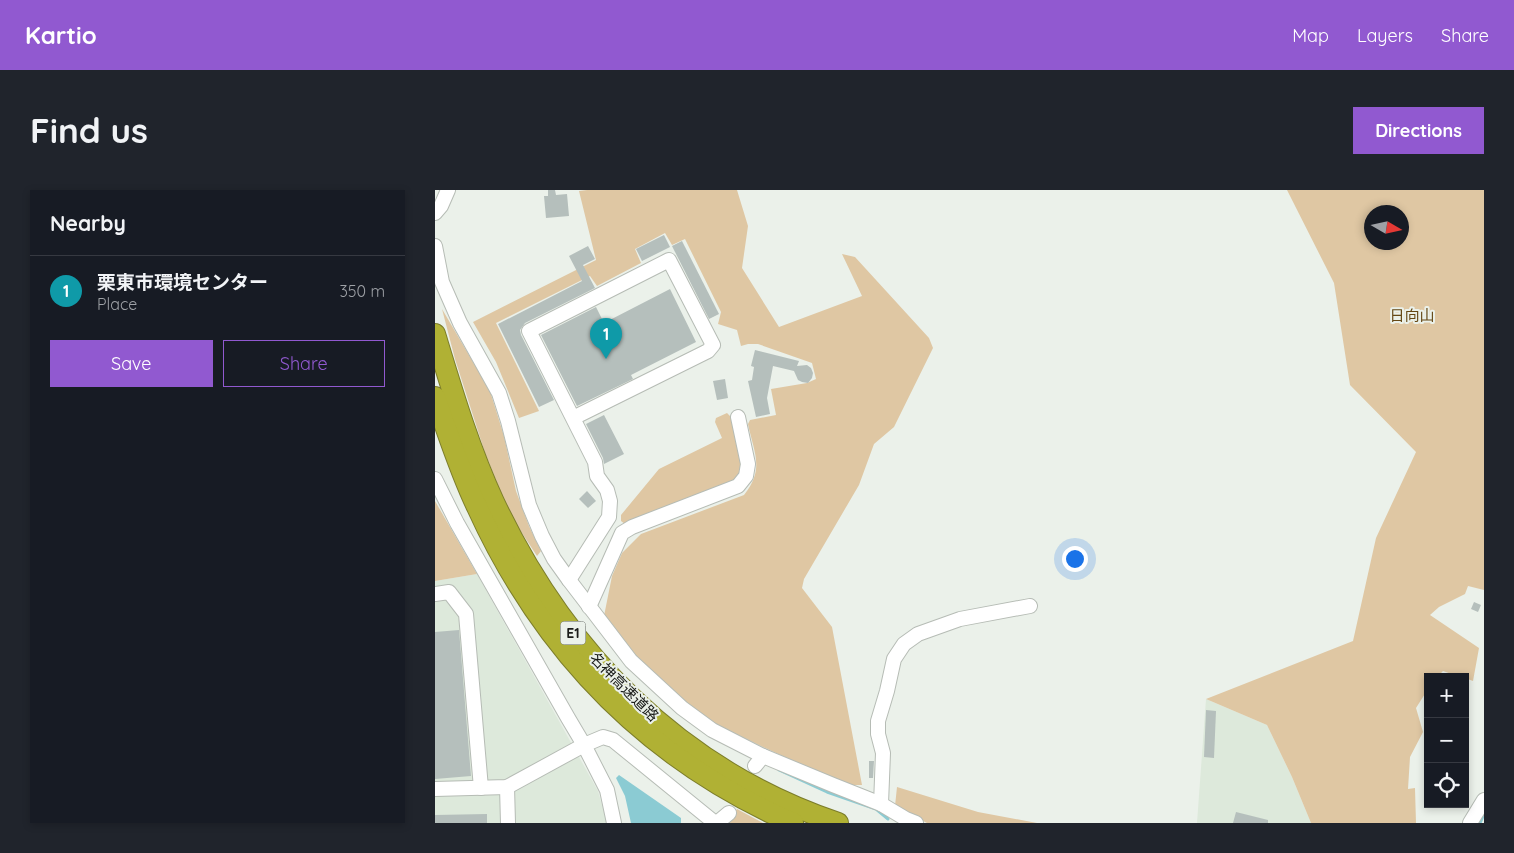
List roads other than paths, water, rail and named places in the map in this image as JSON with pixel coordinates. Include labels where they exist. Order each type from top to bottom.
[{"type":"highway","name":"名神高速道路","points":[[435,334],[461,414],[493,500],[518,550],[547,598],[581,643],[622,688],[689,748],[729,774],[773,796],[839,823]]},
{"type":"highway","name":"名神高速道路","points":[[435,397],[452,448],[498,550],[534,610],[567,656],[640,729],[680,760],[722,788],[793,823]]},
{"type":"street","points":[[435,213],[441,206],[448,190]]},
{"type":"street","points":[[435,246],[442,282],[460,323],[499,393],[509,421],[529,505],[554,558],[631,661],[682,708],[759,761],[833,785],[881,804],[916,823]]},
{"type":"street","points":[[569,580],[609,517],[610,501],[607,490],[597,476],[595,462],[529,331],[669,260],[713,345],[708,351],[573,418]]},
{"type":"street","points":[[589,607],[622,533],[738,486],[746,476],[747,464],[738,416]]},
{"type":"street","points":[[435,480],[457,523],[584,745],[607,790],[614,823]]},
{"type":"street","points":[[435,594],[449,592],[466,614],[481,788]]},
{"type":"street","points":[[881,804],[883,753],[878,734],[879,721],[894,659],[904,644],[918,634],[960,619],[1030,606]]},
{"type":"street","points":[[435,789],[507,788],[584,745],[603,737],[613,740],[716,823],[729,813]]},
{"type":"street","points":[[507,788],[508,823]]},
{"type":"street","points":[[1470,823],[1484,800]]},
{"type":"water","points":[[619,775],[681,818],[681,823],[631,823],[625,796],[616,778]]},
{"type":"waterway","points":[[779,770],[827,792],[876,809],[888,819]]},
{"type":"waterway","points":[[1480,823],[1484,814]]},
{"type":"place","name":"栗東市環境センター","points":[[606,359]]},
{"type":"park label","name":"日向山","points":[[1412,316]]}]
